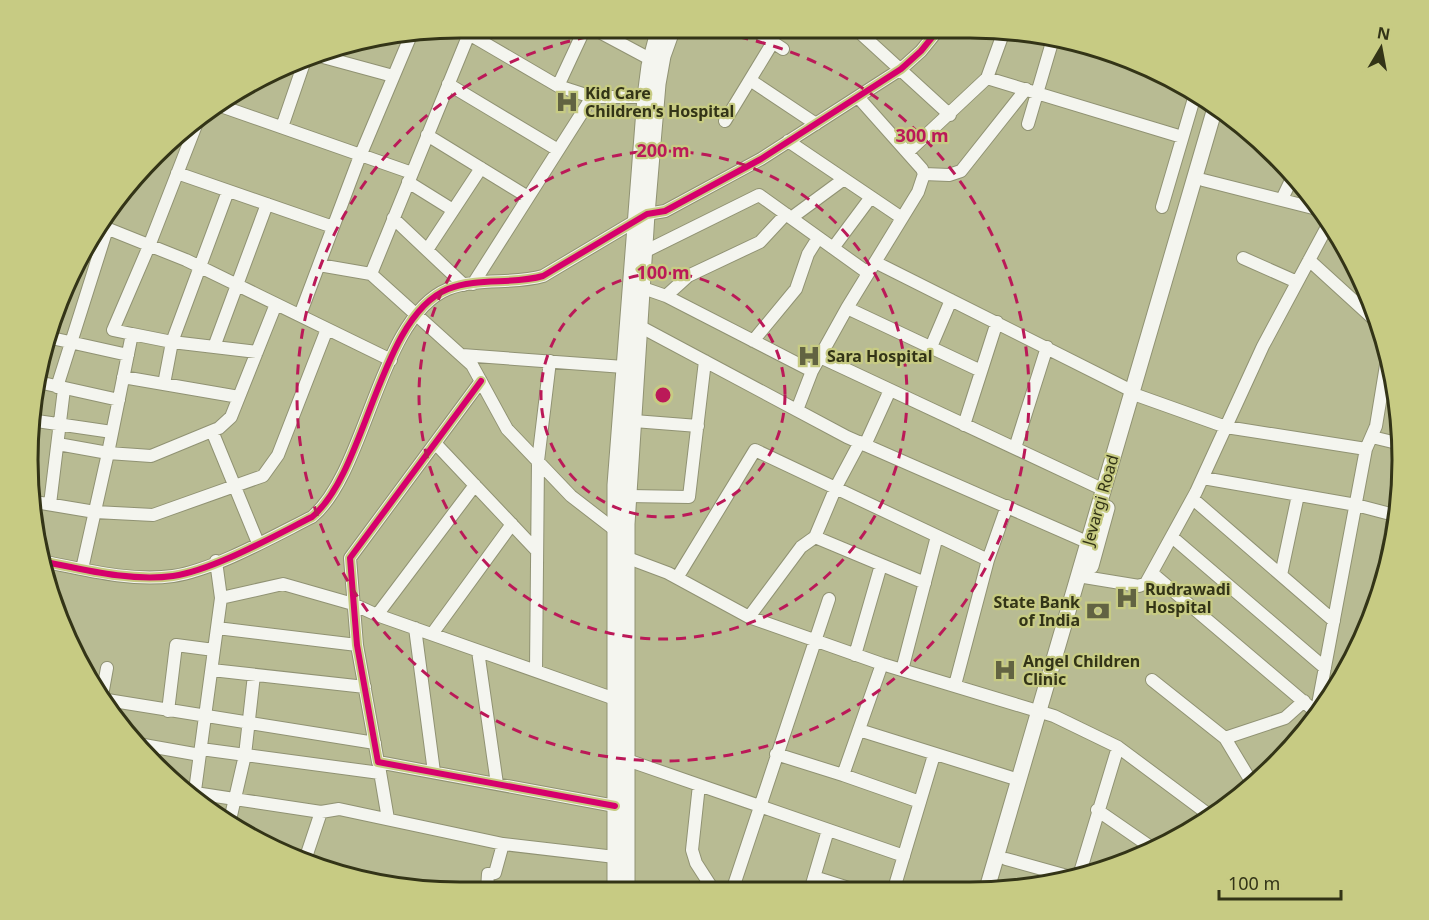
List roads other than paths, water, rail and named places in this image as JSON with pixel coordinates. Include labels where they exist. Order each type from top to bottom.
[{"type":"main road","points":[[615,882],[615,699],[621,558],[629,496],[646,251],[640,218],[645,97],[650,59],[656,38]]},
{"type":"main road","points":[[627,882],[627,760],[621,558],[615,530],[615,485],[624,367],[640,218],[658,84],[663,56],[669,38]]},
{"type":"main road","name":"Jevargi Road","points":[[989,882],[1019,780],[1045,712],[1083,577],[1087,542],[1102,489],[1135,394],[1213,115]]},
{"type":"main road","points":[[1083,577],[1135,394],[1222,122]]},
{"type":"main road","points":[[1000,882],[1045,712]]},
{"type":"street","points":[[371,274],[467,38]]},
{"type":"street","points":[[476,38],[558,86],[592,97],[645,97]]},
{"type":"street","points":[[558,86],[580,38]]},
{"type":"street","points":[[611,38],[650,59]]},
{"type":"street","points":[[725,121],[750,80],[778,46],[766,38]]},
{"type":"street","points":[[866,38],[950,115]]},
{"type":"street","points":[[51,563],[141,576],[172,576],[216,561],[312,517],[331,496],[391,360],[417,315],[427,303],[447,289],[468,285],[527,281],[543,276],[640,218],[665,211],[816,124],[900,69],[921,51],[932,38]]},
{"type":"street","points":[[908,152],[987,78],[1001,38]]},
{"type":"street","points":[[300,315],[360,154],[409,41]]},
{"type":"street","points":[[1028,124],[1032,90],[1050,46]]},
{"type":"street","points":[[329,59],[393,76]]},
{"type":"street","points":[[282,127],[302,68]]},
{"type":"street","points":[[987,78],[1182,137]]},
{"type":"street","points":[[750,80],[816,124]]},
{"type":"street","points":[[448,84],[558,150]]},
{"type":"street","points":[[924,174],[949,175],[961,171],[1032,90]]},
{"type":"street","points":[[468,285],[592,97]]},
{"type":"street","points":[[858,97],[908,152],[924,174]]},
{"type":"street","points":[[1162,207],[1193,102]]},
{"type":"street","points":[[227,108],[360,154],[410,178],[453,210]]},
{"type":"street","points":[[106,351],[193,133]]},
{"type":"street","points":[[427,135],[528,197]]},
{"type":"street","points":[[788,141],[902,218]]},
{"type":"street","points":[[427,250],[481,168]]},
{"type":"street","points":[[177,173],[333,227]]},
{"type":"street","points":[[797,410],[820,357],[847,308],[918,192],[924,174]]},
{"type":"street","points":[[666,296],[683,279],[760,242],[788,216],[843,179]]},
{"type":"street","points":[[1203,180],[1306,206]]},
{"type":"street","points":[[1282,199],[1289,184]]},
{"type":"street","points":[[164,384],[172,342],[228,191]]},
{"type":"street","points":[[646,251],[759,195],[868,273]]},
{"type":"street","points":[[833,248],[871,197]]},
{"type":"street","points":[[214,347],[235,284],[267,204]]},
{"type":"street","points":[[393,218],[468,285]]},
{"type":"street","points":[[107,228],[200,267],[391,360]]},
{"type":"street","points":[[1083,577],[1139,586],[1146,583],[1203,478],[1263,346],[1324,232]]},
{"type":"street","points":[[50,504],[60,425],[61,388],[71,342],[101,238]]},
{"type":"street","points":[[753,341],[796,290],[808,255],[818,238]]},
{"type":"street","points":[[1243,258],[1297,282]]},
{"type":"street","points":[[1309,260],[1363,310]]},
{"type":"street","points":[[875,262],[1047,347],[1135,394],[1226,427],[1366,449]]},
{"type":"street","points":[[319,265],[371,274],[462,355],[472,365],[507,429],[570,496],[615,530]]},
{"type":"street","points":[[643,288],[666,296],[813,371]]},
{"type":"street","points":[[931,347],[951,300]]},
{"type":"street","points":[[58,444],[108,453],[151,456],[212,431],[231,417],[276,304]]},
{"type":"street","points":[[847,308],[981,371]]},
{"type":"street","points":[[964,425],[997,322]]},
{"type":"street","points":[[641,327],[862,443],[1087,542]]},
{"type":"street","points":[[40,503],[95,512],[153,515],[263,476],[278,455],[327,329]]},
{"type":"street","points":[[113,330],[172,342],[257,352]]},
{"type":"street","points":[[82,569],[132,334]]},
{"type":"street","points":[[56,339],[128,355]]},
{"type":"street","points":[[1015,448],[1047,347]]},
{"type":"street","points":[[462,355],[624,367]]},
{"type":"street","points":[[820,357],[1102,489]]},
{"type":"street","points":[[629,496],[689,497],[705,361]]},
{"type":"street","points":[[536,671],[538,462],[550,362]]},
{"type":"street","points":[[123,377],[239,397]]},
{"type":"street","points":[[1321,694],[1366,449],[1372,437],[1383,379]]},
{"type":"street","points":[[388,819],[357,645],[350,558],[481,381]]},
{"type":"street","points":[[45,384],[119,400]]},
{"type":"street","points":[[749,617],[801,547],[815,537],[836,487],[890,390]]},
{"type":"street","points":[[634,421],[698,426]]},
{"type":"street","points":[[39,422],[112,432]]},
{"type":"street","points":[[212,431],[258,543]]},
{"type":"street","points":[[1372,437],[1391,442]]},
{"type":"street","points":[[435,443],[537,551]]},
{"type":"street","points":[[677,578],[755,450],[988,560]]},
{"type":"street","points":[[1203,478],[1388,513]]},
{"type":"street","points":[[377,615],[475,485]]},
{"type":"street","points":[[1281,575],[1298,495]]},
{"type":"street","points":[[1192,499],[1334,621]]},
{"type":"street","points":[[956,684],[988,560],[1007,506]]},
{"type":"street","points":[[432,634],[512,524]]},
{"type":"street","points":[[902,670],[937,536]]},
{"type":"street","points":[[815,537],[925,583]]},
{"type":"street","points":[[1172,537],[1325,669]]},
{"type":"street","points":[[621,558],[677,578],[749,617],[882,664],[1045,712],[1118,747],[1205,811]]},
{"type":"street","points":[[195,789],[221,598],[216,561]]},
{"type":"street","points":[[855,655],[881,565]]},
{"type":"street","points":[[1152,573],[1311,708]]},
{"type":"street","points":[[221,598],[283,584],[353,604],[377,615],[615,699]]},
{"type":"street","points":[[735,882],[828,599]]},
{"type":"street","points":[[217,628],[357,645]]},
{"type":"street","points":[[415,628],[434,772]]},
{"type":"street","points":[[168,711],[176,645],[214,650]]},
{"type":"street","points":[[478,651],[497,784]]},
{"type":"street","points":[[843,776],[882,664]]},
{"type":"street","points":[[104,686],[107,668]]},
{"type":"street","points":[[212,670],[365,687]]},
{"type":"street","points":[[231,815],[245,755],[254,675]]},
{"type":"street","points":[[1152,680],[1225,738],[1249,777]]},
{"type":"street","points":[[1225,738],[1279,721],[1304,701]]},
{"type":"street","points":[[114,702],[375,743]]},
{"type":"street","points":[[859,730],[1019,780]]},
{"type":"street","points":[[148,745],[434,772],[615,806]]},
{"type":"street","points":[[1081,867],[1118,747]]},
{"type":"street","points":[[776,754],[920,802]]},
{"type":"street","points":[[896,882],[934,755]]},
{"type":"street","points":[[627,760],[904,856]]},
{"type":"street","points":[[699,785],[692,850],[696,863],[708,882]]},
{"type":"street","points":[[206,797],[236,799],[321,812],[339,809],[503,844],[615,857]]},
{"type":"street","points":[[1097,810],[1144,844]]},
{"type":"street","points":[[307,854],[321,812]]},
{"type":"street","points":[[813,882],[828,830]]},
{"type":"street","points":[[488,882],[488,874],[495,873],[503,844]]},
{"type":"street","points":[[1006,859],[1056,873]]},
{"type":"street","points":[[814,877],[830,882]]},
{"type":"place","name":"Kid Care Children's Hospital","points":[[567,102]]},
{"type":"place","name":"Sara Hospital","points":[[809,356]]},
{"type":"place","name":"Rudrawadi Hospital","points":[[1127,598]]},
{"type":"place","name":"State Bank of India","points":[[1098,611]]},
{"type":"place","name":"Angel Children Clinic","points":[[1005,670]]}]
